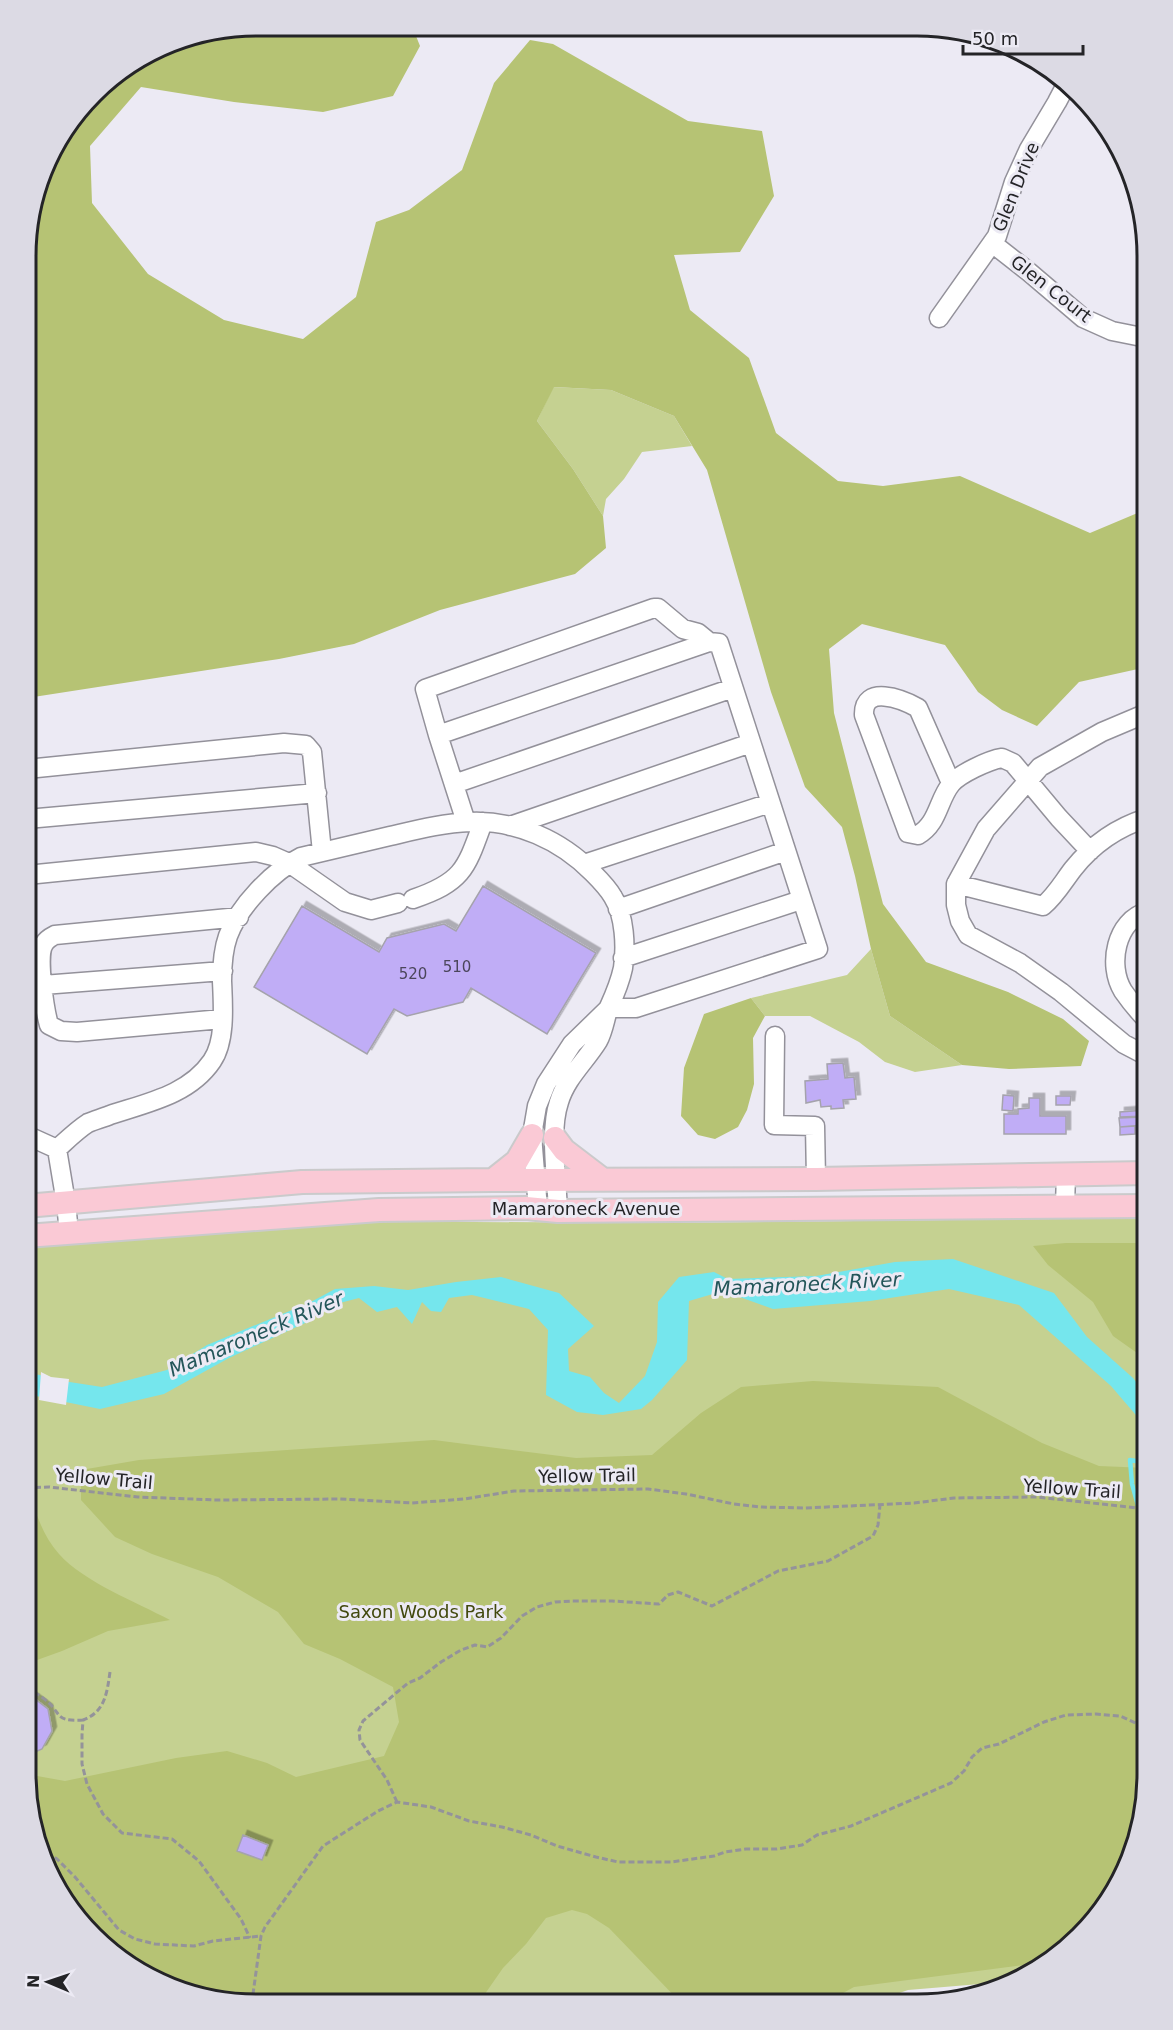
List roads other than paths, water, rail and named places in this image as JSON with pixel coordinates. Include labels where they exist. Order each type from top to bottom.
[{"type":"main road","points":[[493,1179],[517,1161],[532,1135]]},
{"type":"main road","points":[[555,1138],[564,1150],[602,1179]]},
{"type":"main road","name":"Mamaroneck Avenue","points":[[36,1205],[302,1182],[493,1179],[816,1179],[1137,1173]]},
{"type":"main road","name":"Mamaroneck Avenue","points":[[36,1235],[379,1210],[1137,1206]]},
{"type":"street","name":"Glen Drive","points":[[939,318],[997,236],[1014,182],[1029,149],[1062,91]]},
{"type":"street","name":"Glen Court","points":[[992,243],[1083,318],[1112,331],[1137,336]]},
{"type":"street","points":[[36,874],[256,852],[289,863],[345,902],[371,910],[438,891],[455,879],[469,861],[475,822],[454,784],[425,689],[654,608],[658,608],[683,629],[698,633],[709,642]]},
{"type":"street","points":[[438,735],[709,642],[719,643],[818,949],[636,1008],[609,1008],[572,1044],[546,1084],[537,1106],[532,1135],[547,1180]]},
{"type":"street","points":[[454,784],[733,688]]},
{"type":"street","points":[[951,783],[918,708],[877,695],[869,699],[864,706],[864,715],[908,833],[918,835],[928,829],[951,783],[989,761],[1002,758],[1013,764],[1090,851]]},
{"type":"street","points":[[1137,717],[1102,732],[1040,767],[986,830],[956,884],[956,905],[960,921],[968,934],[1020,963],[1061,992],[1124,1044],[1137,1051]]},
{"type":"street","points":[[36,768],[284,743],[306,745],[312,752],[322,852]]},
{"type":"street","points":[[510,826],[751,743]]},
{"type":"street","points":[[36,818],[317,793]]},
{"type":"street","points":[[584,864],[770,803]]},
{"type":"street","points":[[57,1149],[89,1122],[177,1092],[202,1074],[219,1048],[223,971],[228,935],[247,902],[289,863],[301,857],[438,825],[475,822],[510,826],[545,837],[584,864],[614,897],[624,938],[618,989],[599,1039],[564,1089],[558,1104],[555,1138],[547,1180],[548,1210]]},
{"type":"street","points":[[956,884],[1043,906],[1055,896],[1074,868],[1098,843],[1137,823]]},
{"type":"street","points":[[618,909],[786,851]]},
{"type":"street","points":[[623,958],[801,900]]},
{"type":"street","points":[[1137,915],[1125,927],[1116,946],[1115,966],[1122,990],[1137,1008]]},
{"type":"street","points":[[222,1019],[77,1032],[61,1031],[49,1025],[40,956],[44,942],[55,934],[239,917]]},
{"type":"street","points":[[43,985],[223,971]]},
{"type":"street","points":[[775,1036],[774,1125],[815,1126],[816,1179]]},
{"type":"street","points":[[36,1139],[57,1149]]},
{"type":"street","points":[[57,1149],[69,1233]]},
{"type":"street","points":[[1065,1206],[1066,1174]]},
{"type":"water","name":"Mamaroneck River","points":[[953,1259],[1054,1293],[1087,1337],[1137,1383],[1137,1416],[1111,1386],[1019,1305],[949,1289],[870,1301],[773,1309],[723,1291],[689,1301],[687,1360],[652,1400],[641,1409],[603,1415],[577,1412],[546,1395],[548,1330],[529,1309],[472,1295],[449,1298],[441,1312],[431,1311],[422,1302],[412,1324],[397,1307],[377,1312],[359,1298],[328,1306],[305,1323],[229,1358],[164,1394],[100,1409],[36,1396],[36,1374],[50,1379],[102,1387],[167,1370],[207,1345],[309,1303],[335,1289],[374,1286],[408,1290],[501,1277],[559,1293],[594,1326],[568,1349],[569,1371],[590,1377],[604,1393],[619,1403],[645,1376],[657,1342],[658,1302],[679,1277],[714,1272],[728,1279],[816,1276],[895,1262]]},
{"type":"waterway","points":[[1137,1461],[1130,1460],[1132,1484],[1137,1502]]},
{"type":"park label","name":"Saxon Woods Park","points":[[421,1612]]}]
